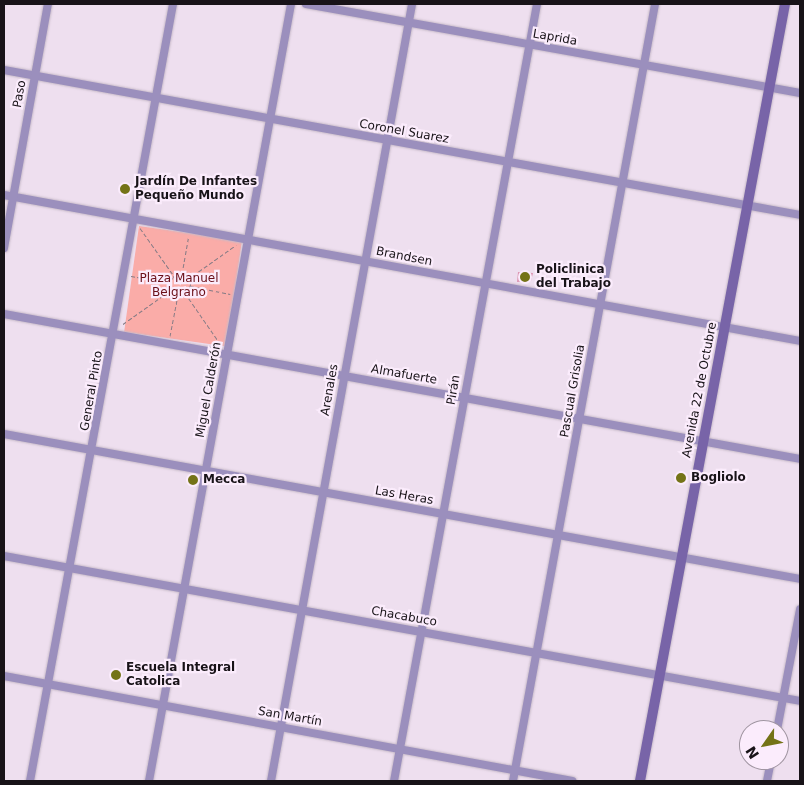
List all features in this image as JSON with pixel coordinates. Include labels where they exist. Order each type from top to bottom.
[{"type":"main road","name":"Avenida 22 de Octubre","points":[[640,781],[785,4]]},
{"type":"street","name":"Paso","points":[[4,248],[48,4]]},
{"type":"street","name":"General Pinto","points":[[30,781],[115,331],[173,4]]},
{"type":"street","name":"Miguel Calderón","points":[[149,781],[206,471],[225,351],[291,4]]},
{"type":"street","name":"Laprida","points":[[306,4],[800,93]]},
{"type":"street","name":"Arenales","points":[[271,781],[412,4]]},
{"type":"street","name":"Pirán","points":[[394,781],[537,4]]},
{"type":"street","name":"Pascual Grisolia","points":[[513,781],[655,4]]},
{"type":"street","name":"Coronel Suarez","points":[[4,70],[800,215]]},
{"type":"street","name":"Brandsen","points":[[4,194],[484,285],[725,326],[800,341]]},
{"type":"street","name":"Almafuerte","points":[[4,314],[115,331],[225,351],[344,376],[800,458]]},
{"type":"street","name":"Las Heras","points":[[4,434],[800,579]]},
{"type":"street","name":"Chacabuco","points":[[4,556],[800,701]]},
{"type":"street","points":[[779,720],[800,609]]},
{"type":"street","name":"San Martín","points":[[4,676],[572,781]]},
{"type":"path","points":[[135,219],[174,276]]},
{"type":"path","points":[[182,275],[190,230]]},
{"type":"path","points":[[188,279],[246,239]]},
{"type":"path","points":[[125,275],[170,283]]},
{"type":"path","points":[[174,276],[182,275],[188,279],[189,286],[185,293]]},
{"type":"path","points":[[171,290],[170,283],[174,276]]},
{"type":"path","points":[[189,286],[233,294],[232,303]]},
{"type":"path","points":[[115,331],[171,290]]},
{"type":"path","points":[[171,290],[178,294],[185,293]]},
{"type":"path","points":[[185,293],[225,351]]},
{"type":"path","points":[[170,339],[178,294]]},
{"type":"path","points":[[160,337],[178,340]]},
{"type":"path","points":[[225,340],[225,351]]},
{"type":"path","points":[[214,347],[225,351]]},
{"type":"green space","name":"Plaza Manuel Belgrano","points":[[139,226],[242,240],[227,346],[124,332]]},
{"type":"building","name":"Policlinica del Trabajo","points":[[518,272],[533,273],[531,281],[517,282]]},
{"type":"place","name":"Jardín De Infantes Pequeño Mundo","points":[[125,189]]},
{"type":"place","name":"Policlinica del Trabajo","points":[[525,277]]},
{"type":"place","name":"Bogliolo","points":[[681,478]]},
{"type":"place","name":"Mecca","points":[[193,480]]},
{"type":"place","name":"Escuela Integral Catolica","points":[[116,675]]}]
